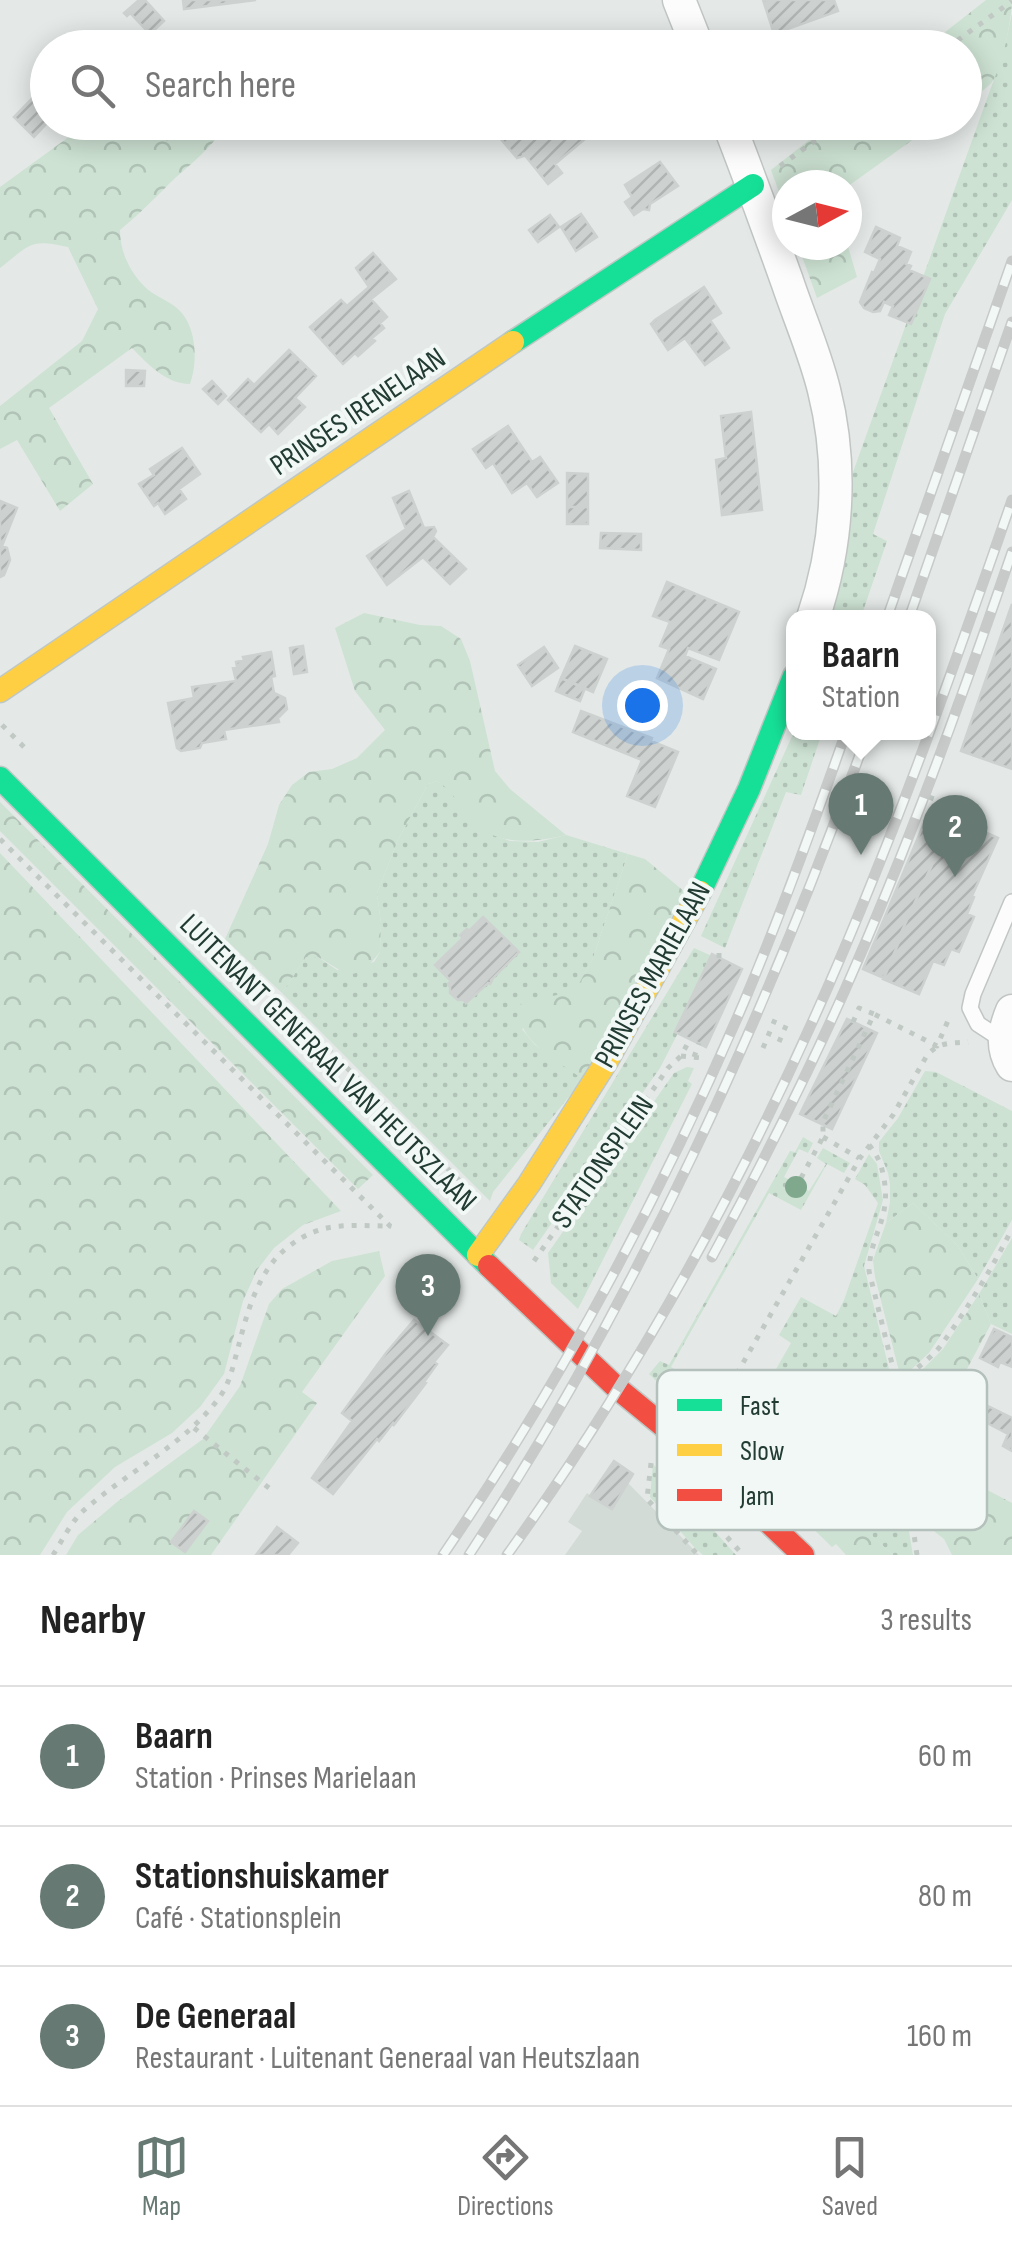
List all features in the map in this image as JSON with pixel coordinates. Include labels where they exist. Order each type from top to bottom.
[{"type":"street","points":[[679,0],[691,30]]},
{"type":"street","points":[[735,140],[824,390],[834,446],[836,495],[831,548],[815,610]]},
{"type":"street","name":"PRINSES IRENELAAN","points":[[0,692],[566,306],[753,185]]},
{"type":"street","name":"PRINSES MARIELAAN","points":[[478,1255],[509,1216],[618,1044],[680,934],[786,697]]},
{"type":"street","name":"LUITENANT GENERAAL VAN HEUTSZLAAN","points":[[0,778],[478,1255],[617,1388]]},
{"type":"street","points":[[617,1388],[657,1421]]},
{"type":"street","points":[[617,1388],[657,1436]]},
{"type":"street","points":[[777,1530],[803,1555]]},
{"type":"lane","points":[[1009,1039],[978,1024],[970,1008],[1012,902]]},
{"type":"path","points":[[972,30],[1012,1]]},
{"type":"path","points":[[753,185],[816,140]]},
{"type":"path","points":[[929,797],[939,801]]},
{"type":"path","name":"LUITENANT GENERAAL VAN HEUTSZLAAN","points":[[0,839],[390,1226],[408,1231]]},
{"type":"path","points":[[853,1022],[859,1008],[937,1046]]},
{"type":"path","points":[[801,1178],[823,1137],[823,1122],[874,1014]]},
{"type":"path","points":[[763,1048],[776,1017]]},
{"type":"path","points":[[779,1042],[788,1022]]},
{"type":"path","name":"STATIONSPLEIN","points":[[527,1271],[668,1068],[682,1056],[690,1039]]},
{"type":"path","points":[[739,1370],[860,1158],[892,1115],[926,1057],[946,1043],[1009,1039]]},
{"type":"path","points":[[694,1057],[700,1044]]},
{"type":"path","points":[[682,1056],[703,1058]]},
{"type":"path","points":[[837,1070],[846,1074]]},
{"type":"path","points":[[823,1137],[860,1158]]},
{"type":"path","points":[[869,1145],[882,1166],[887,1201],[869,1271],[894,1370]]},
{"type":"path","points":[[53,1555],[80,1514],[194,1428],[221,1396],[230,1378],[250,1305],[269,1265],[287,1248],[324,1228],[339,1224],[390,1226]]},
{"type":"path","points":[[917,1370],[941,1345],[1012,1229]]},
{"type":"path","points":[[194,1428],[269,1488]]},
{"type":"path","points":[[652,1455],[647,1499],[657,1510]]},
{"type":"path","points":[[675,1530],[698,1555]]},
{"type":"path","points":[[913,1530],[916,1555]]},
{"type":"shaded area","points":[[628,1483],[657,1512],[657,1530],[674,1530],[699,1555],[565,1555],[582,1531],[568,1522],[587,1493],[591,1496]]},
{"type":"green space","points":[[986,0],[1012,0],[999,67],[982,92],[982,30],[948,30]]},
{"type":"green space","points":[[1012,13],[1012,200],[945,314],[873,534],[887,541],[863,610],[823,610],[848,486],[972,140],[982,140],[982,113]]},
{"type":"green space","points":[[65,140],[214,140],[120,230],[126,260],[134,274],[149,290],[178,309],[189,325],[195,355],[190,384],[165,377],[132,348],[49,408],[93,484],[60,511],[17,440],[0,449],[0,406],[82,341],[98,309],[68,247],[37,244],[0,268],[0,187]]},
{"type":"green space","points":[[809,140],[912,140],[862,176],[862,170],[772,173]]},
{"type":"green space","points":[[803,260],[852,260],[857,277],[817,298]]},
{"type":"green space","points":[[364,613],[441,626],[461,639],[470,661],[495,771],[510,789],[566,835],[527,841],[490,834],[469,817],[442,785],[437,781],[428,784],[398,840],[377,893],[380,952],[364,971],[348,975],[318,957],[306,957],[282,993],[225,939],[268,844],[279,805],[292,785],[309,772],[332,769],[357,758],[385,730],[355,691],[335,628]]},
{"type":"green space","points":[[790,740],[820,740],[801,795],[786,792],[725,948],[701,936]]},
{"type":"green space","points":[[437,781],[491,834],[510,841],[538,842],[566,835],[628,854],[593,958],[575,992],[522,1029],[535,1045],[583,1079],[493,1192],[490,1201],[282,993],[306,957],[318,957],[337,970],[374,962],[380,952],[377,893],[398,840],[428,784]]},
{"type":"green space","points":[[0,802],[373,1175],[358,1189],[0,831]]},
{"type":"green space","points":[[0,853],[341,1211],[303,1225],[274,1248],[257,1270],[243,1301],[224,1374],[200,1407],[172,1433],[115,1467],[67,1512],[40,1555],[0,1555]]},
{"type":"green space","points":[[628,854],[645,859],[685,892],[583,1079],[530,1038],[523,1028],[521,1003],[575,991],[593,958]]},
{"type":"green space","points":[[694,948],[712,956],[660,1068],[533,1250],[519,1240],[521,1234]]},
{"type":"green space","points":[[694,1068],[688,1081],[692,1084],[578,1309],[551,1283],[548,1253],[674,1073]]},
{"type":"green space","points":[[925,1071],[936,1072],[1012,1111],[1012,1220],[978,1279],[958,1246],[913,1203],[886,1223],[890,1185],[879,1142]]},
{"type":"green space","points":[[803,1137],[813,1143],[808,1153],[799,1149],[784,1177],[809,1191],[826,1164],[817,1158],[823,1148],[850,1163],[844,1173],[827,1164],[801,1210],[769,1193],[671,1367],[676,1370],[657,1370],[657,1382],[649,1374],[660,1361],[669,1365],[790,1151],[795,1152]]},
{"type":"green space","points":[[869,1154],[877,1164],[883,1200],[864,1266],[889,1370],[775,1370],[791,1343],[779,1335],[801,1297],[836,1316],[844,1300],[878,1203],[865,1185],[855,1179]]},
{"type":"green space","points":[[913,1203],[958,1246],[978,1279],[929,1353],[911,1370],[899,1370],[875,1277],[873,1260],[886,1223]]},
{"type":"green space","points":[[1012,1238],[1012,1334],[991,1324],[979,1294]]},
{"type":"green space","points":[[379,1251],[385,1276],[302,1392],[317,1403],[211,1555],[66,1555],[78,1535],[203,1439],[240,1386],[269,1304],[282,1289],[332,1261]]},
{"type":"green space","points":[[979,1294],[991,1324],[966,1370],[922,1370],[943,1349]]},
{"type":"green space","points":[[653,1464],[657,1468],[657,1505],[650,1497]]},
{"type":"green space","points":[[987,1490],[1012,1503],[1012,1555],[952,1555],[944,1539],[933,1530],[987,1530]]},
{"type":"green space","points":[[679,1530],[713,1530],[736,1555],[703,1555]]},
{"type":"green space","points":[[814,1530],[865,1530],[893,1555],[846,1555],[836,1544],[832,1547]]},
{"type":"green space","points":[[865,1530],[909,1530],[913,1555],[893,1555]]},
{"type":"building","points":[[139,0],[145,0],[164,21],[154,30],[146,30],[130,13],[124,13]]},
{"type":"building","points":[[183,0],[256,0],[184,9]]},
{"type":"building","points":[[763,0],[834,0],[838,11],[785,30],[773,30]]},
{"type":"building","points":[[30,100],[30,133],[14,117]]},
{"type":"building","points":[[502,140],[584,140],[555,164],[562,173],[548,184],[523,153],[517,158]]},
{"type":"building","points":[[660,162],[678,186],[650,204],[649,210],[634,215],[625,202],[632,197],[625,185]]},
{"type":"building","points":[[581,214],[597,237],[576,251],[561,227]]},
{"type":"building","points":[[550,215],[559,227],[538,242],[529,230]]},
{"type":"building","points":[[876,227],[900,238],[897,246],[911,252],[906,264],[911,266],[909,270],[930,279],[911,324],[889,315],[893,306],[884,302],[880,311],[873,312],[860,302],[880,259],[865,252]]},
{"type":"building","points":[[373,253],[396,279],[371,299],[387,317],[380,323],[384,328],[372,338],[375,341],[343,364],[310,327],[341,300],[347,306],[369,287],[356,268]]},
{"type":"building","points":[[704,287],[721,313],[710,320],[729,348],[705,365],[685,338],[668,350],[651,324]]},
{"type":"building","points":[[289,350],[316,376],[295,398],[305,407],[278,434],[269,424],[261,432],[228,400],[248,379],[254,385]]},
{"type":"building","points":[[126,370],[145,371],[144,386],[126,386]]},
{"type":"building","points":[[212,381],[226,396],[218,404],[203,389]]},
{"type":"building","points":[[751,412],[762,510],[722,515],[716,460],[726,458],[721,416]]},
{"type":"building","points":[[508,426],[532,462],[540,457],[558,483],[537,497],[527,483],[512,493],[493,463],[486,468],[473,449]]},
{"type":"building","points":[[182,448],[200,474],[179,489],[186,499],[165,514],[158,503],[154,506],[139,484],[154,475],[150,469]]},
{"type":"building","points":[[567,473],[588,474],[588,507],[567,507]]},
{"type":"building","points":[[409,491],[424,528],[434,527],[433,537],[466,569],[450,584],[423,557],[387,585],[367,556],[406,529],[393,498]]},
{"type":"building","points":[[0,501],[17,508],[2,546],[7,548],[10,560],[0,577]]},
{"type":"building","points":[[567,507],[588,507],[588,524],[567,524]]},
{"type":"building","points":[[601,533],[641,534],[641,550],[600,548]]},
{"type":"building","points":[[667,582],[739,612],[719,660],[688,648],[685,656],[716,669],[703,699],[657,678],[669,649],[660,646],[670,622],[653,616]]},
{"type":"building","points":[[1012,604],[1012,769],[961,751]]},
{"type":"building","points":[[303,646],[307,672],[294,674],[290,648]]},
{"type":"building","points":[[575,646],[607,659],[593,692],[561,678]]},
{"type":"building","points":[[544,647],[558,668],[532,686],[518,665]]},
{"type":"building","points":[[271,652],[274,693],[285,698],[287,709],[279,722],[224,730],[226,739],[202,743],[200,748],[177,748],[168,703],[194,698],[192,687],[236,681],[236,662]]},
{"type":"building","points":[[561,678],[585,688],[580,701],[556,691]]},
{"type":"building","points":[[581,711],[678,752],[655,807],[627,796],[642,760],[573,732]]},
{"type":"building","points":[[930,809],[953,819],[884,978],[863,969]]},
{"type":"building","points":[[953,818],[998,838],[972,896],[967,914],[974,917],[959,952],[951,949],[944,965],[933,961],[919,994],[883,979]]},
{"type":"building","points":[[483,917],[519,952],[466,1003],[450,993],[451,981],[435,965],[463,938],[460,935]]},
{"type":"building","points":[[712,954],[742,969],[706,1047],[675,1032]]},
{"type":"building","points":[[847,1019],[877,1033],[832,1129],[800,1114]]},
{"type":"building","points":[[414,1320],[448,1345],[434,1362],[437,1364],[426,1383],[394,1425],[377,1439],[333,1494],[312,1478],[352,1421],[342,1413]]},
{"type":"building","points":[[994,1329],[1012,1337],[1012,1367],[1000,1362],[998,1367],[980,1358]]},
{"type":"building","points":[[987,1408],[1012,1418],[1012,1451],[1003,1446],[1008,1434],[987,1423]]},
{"type":"building","points":[[614,1461],[633,1474],[612,1509],[590,1496]]},
{"type":"building","points":[[194,1511],[208,1521],[185,1552],[171,1542]]},
{"type":"building","points":[[277,1527],[298,1543],[288,1555],[256,1555]]},
{"type":"railway","points":[[890,610],[1012,261]]},
{"type":"railway","points":[[912,610],[1012,322]]},
{"type":"railway","points":[[936,714],[1012,500]]},
{"type":"railway","points":[[712,1257],[797,1092],[868,938],[933,774],[1012,552]]},
{"type":"railway","points":[[443,1555],[568,1355],[679,1146],[758,969],[843,740]]},
{"type":"railway","points":[[469,1555],[588,1359],[692,1156],[785,946],[865,740]]},
{"type":"railway","points":[[507,1555],[641,1351],[721,1209],[827,989],[926,740]]},
{"type":"traffic: fast","points":[[513,342],[753,185]]},
{"type":"traffic: fast","points":[[700,892],[749,789],[786,696]]},
{"type":"traffic: fast","points":[[0,778],[489,1266]]},
{"type":"traffic: slow","points":[[0,691],[513,342]]},
{"type":"traffic: slow","points":[[478,1255],[529,1184],[608,1059],[700,892]]},
{"type":"traffic: jam","points":[[489,1266],[657,1421]]},
{"type":"traffic: jam","points":[[777,1530],[803,1555]]},
{"type":"place","name":"Baarn","points":[[861,855]]},
{"type":"place","name":"Stationshuiskamer","points":[[955,877]]},
{"type":"place","name":"De Generaal","points":[[428,1336]]}]
